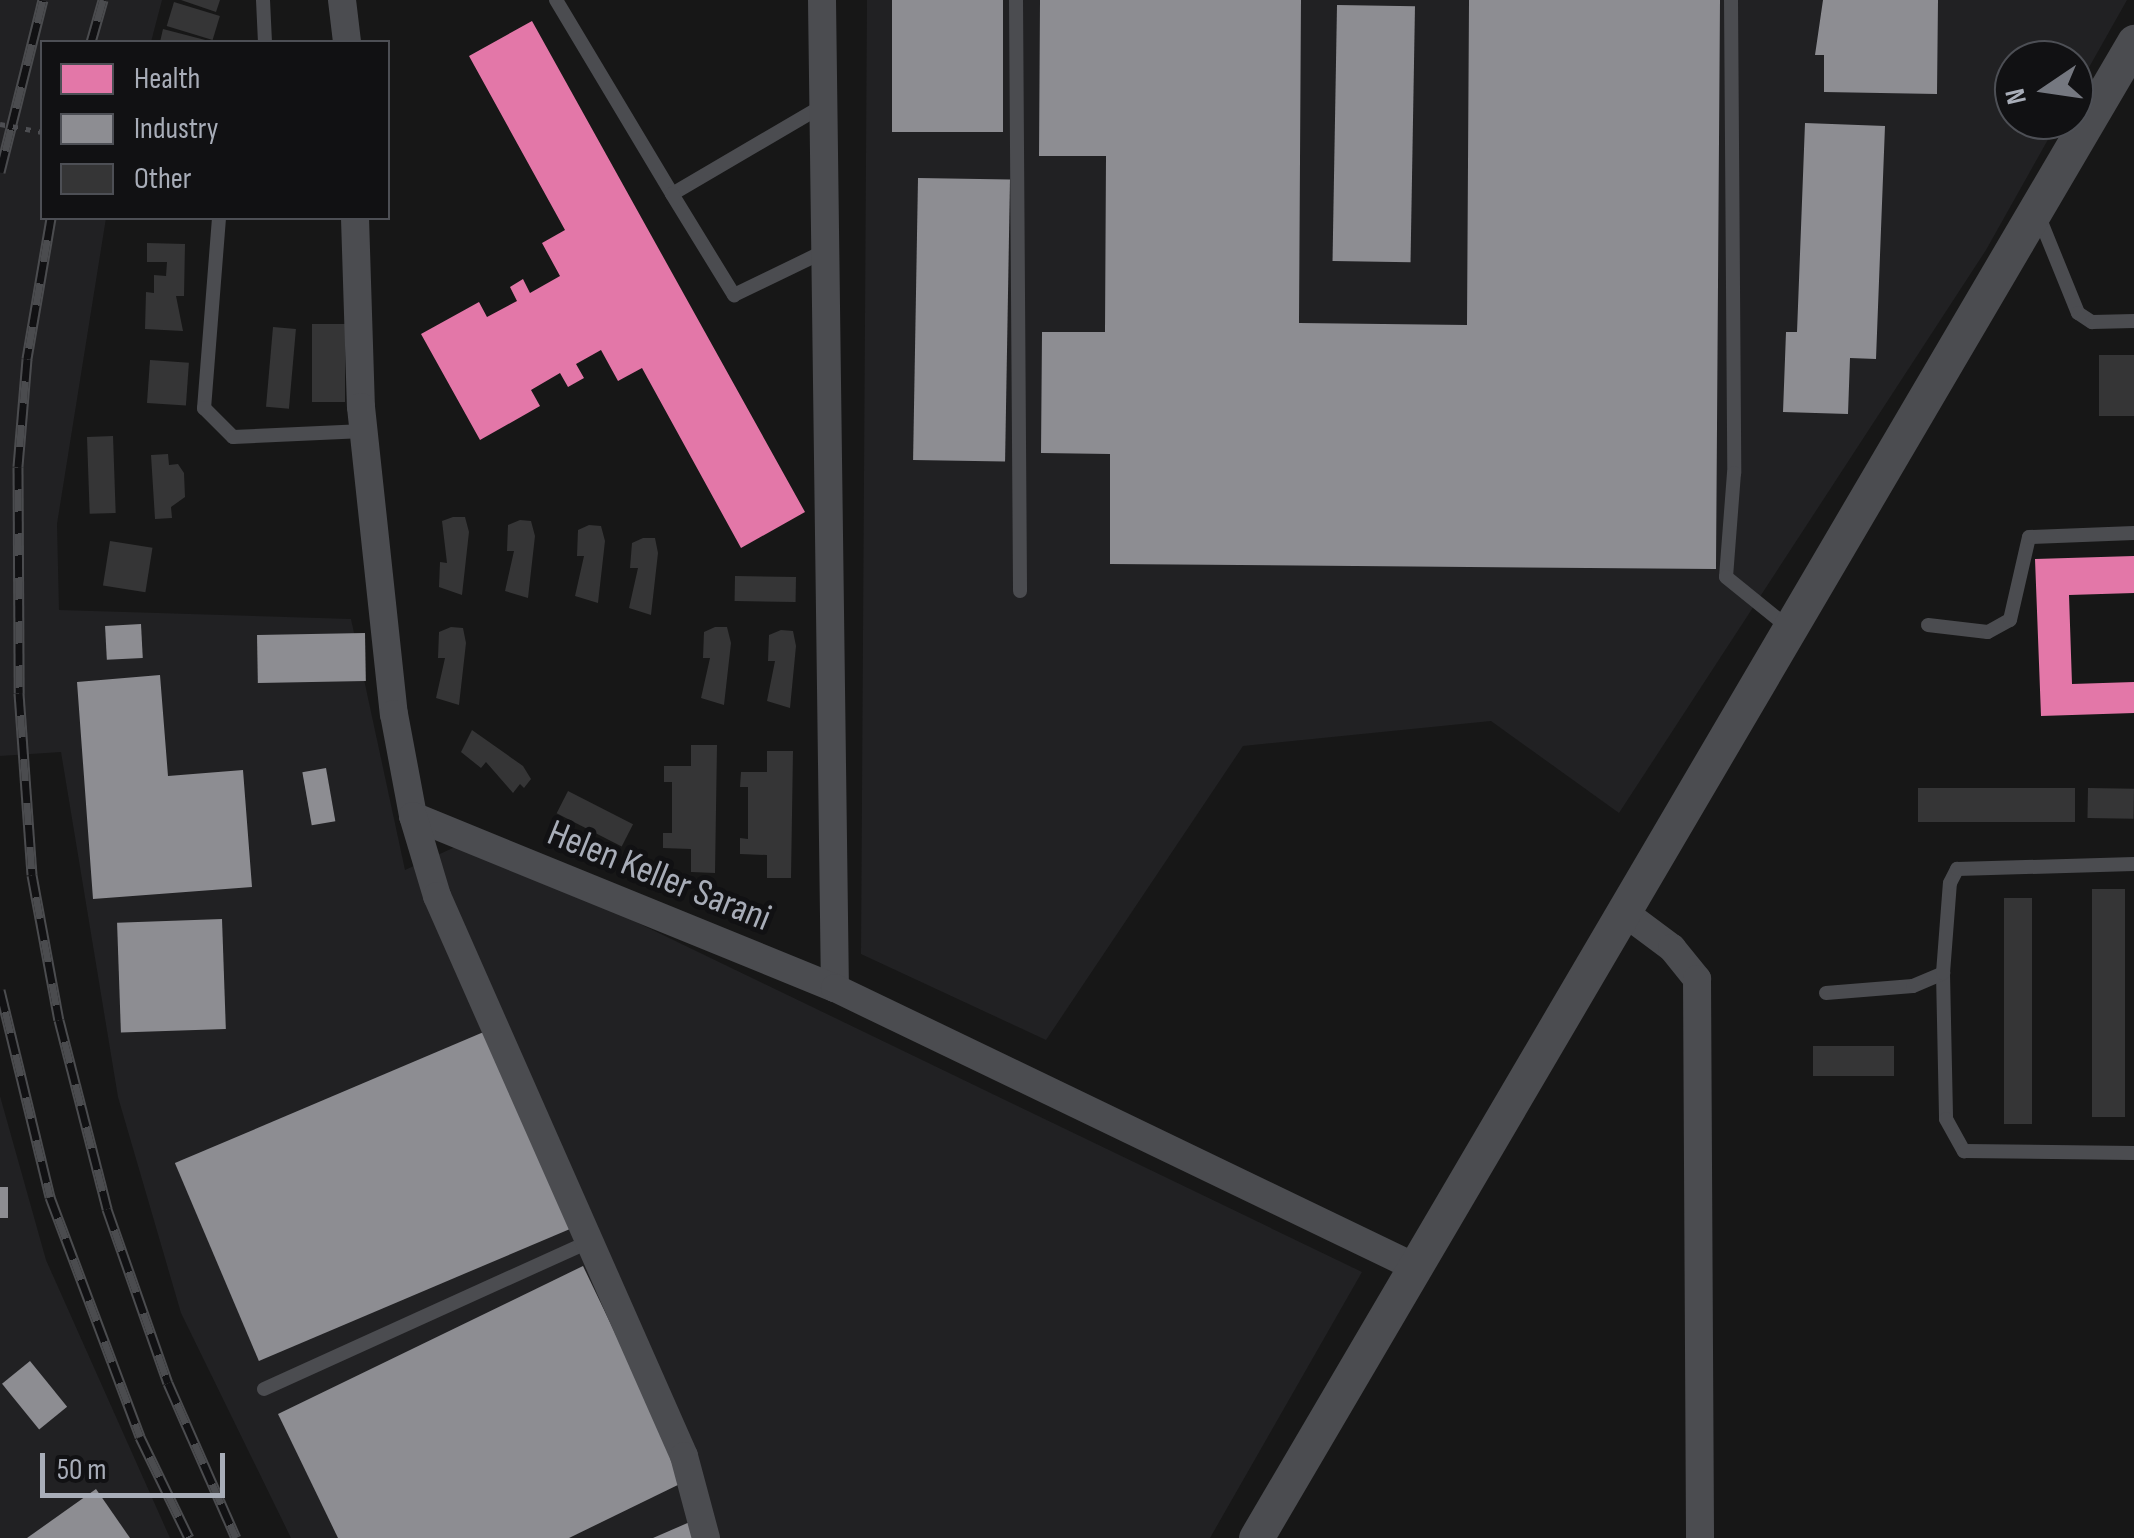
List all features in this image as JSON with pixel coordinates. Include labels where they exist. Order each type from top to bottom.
[{"type":"street","points":[[342,0],[347,40]]},
{"type":"street","points":[[822,0],[835,988]]},
{"type":"street","points":[[1256,1538],[1418,1268],[2134,42]]},
{"type":"street","points":[[356,220],[364,431],[394,714],[413,816],[437,896],[586,1243],[678,1441],[706,1538]]},
{"type":"street","name":"Helen Keller Sarani","points":[[413,816],[835,988],[1418,1268]]},
{"type":"street","points":[[1625,913],[1672,948],[1697,979],[1700,1538]]},
{"type":"lane","points":[[262,0],[263,36]]},
{"type":"lane","points":[[556,0],[734,295],[828,250]]},
{"type":"lane","points":[[1016,0],[1020,592]]},
{"type":"lane","points":[[1730,0],[1734,473],[1726,576],[1790,629]]},
{"type":"lane","points":[[672,194],[824,105]]},
{"type":"lane","points":[[2036,209],[2078,313],[2092,322],[2134,321]]},
{"type":"lane","points":[[218,220],[204,408],[233,437],[364,431]]},
{"type":"lane","points":[[1928,625],[1988,632],[2010,620],[2029,537],[2134,533]]},
{"type":"lane","points":[[2134,864],[1957,869],[1950,883],[1943,974],[1946,1119],[1964,1150],[2134,1153]]},
{"type":"lane","points":[[1826,993],[1913,986],[1943,974]]},
{"type":"lane","points":[[264,1389],[586,1243]]},
{"type":"path","points":[[0,124],[40,132]]},
{"type":"shaded area","points":[[0,0],[162,0],[152,40],[40,40],[40,220],[106,220],[57,524],[59,610],[351,619],[405,870],[468,841],[1362,1272],[1210,1538],[291,1538],[181,1313],[118,1097],[61,752],[0,756]]},
{"type":"shaded area","points":[[867,0],[2127,0],[2094,59],[2094,40],[1994,40],[1994,140],[2048,140],[1986,250],[1619,813],[1491,721],[1243,746],[1046,1040],[861,954]]},
{"type":"shaded area","points":[[0,1096],[46,1260],[170,1538],[0,1538]]},
{"type":"building: Health","points":[[532,21],[805,512],[741,548],[642,368],[618,381],[601,350],[576,364],[584,378],[568,387],[560,373],[531,390],[540,406],[480,440],[421,334],[479,302],[487,317],[517,301],[510,287],[523,279],[530,293],[560,276],[542,243],[565,230],[469,56]]},
{"type":"building: Health","points":[[2134,556],[2134,593],[2069,595],[2072,684],[2134,682],[2134,713],[2041,716],[2035,559]]},
{"type":"building: Industry","points":[[892,0],[1003,0],[1003,132],[892,132]]},
{"type":"building: Industry","points":[[1040,0],[1301,0],[1299,323],[1467,325],[1469,0],[1720,0],[1716,569],[1110,564],[1110,454],[1041,453],[1042,332],[1105,332],[1106,156],[1039,156]]},
{"type":"building: Industry","points":[[1823,0],[1938,0],[1937,94],[1824,92],[1824,55],[1815,55]]},
{"type":"building: Industry","points":[[1337,5],[1415,6],[1411,262],[1333,261]]},
{"type":"building: Industry","points":[[1805,123],[1885,126],[1876,359],[1850,358],[1848,414],[1783,412],[1786,332],[1797,332]]},
{"type":"building: Industry","points":[[918,178],[1010,180],[1005,462],[913,460]]},
{"type":"building: Industry","points":[[141,624],[143,658],[107,660],[105,626]]},
{"type":"building: Industry","points":[[365,633],[366,681],[258,683],[257,635]]},
{"type":"building: Industry","points":[[160,675],[168,776],[243,770],[252,887],[93,899],[77,682]]},
{"type":"building: Industry","points":[[326,768],[335,821],[312,825],[302,772]]},
{"type":"building: Industry","points":[[222,919],[226,1029],[121,1033],[117,923]]},
{"type":"building: Industry","points":[[486,1031],[570,1229],[259,1361],[175,1163]]},
{"type":"building: Industry","points":[[0,1187],[8,1187],[8,1218],[0,1218]]},
{"type":"building: Industry","points":[[583,1266],[686,1481],[569,1538],[338,1538],[278,1414]]},
{"type":"building: Industry","points":[[30,1361],[67,1407],[39,1430],[2,1384]]},
{"type":"building: Industry","points":[[96,1489],[130,1538],[27,1538]]},
{"type":"building: Industry","points":[[699,1518],[700,1538],[653,1538]]},
{"type":"building: Other","points":[[181,0],[220,0],[216,12]]},
{"type":"building: Other","points":[[174,2],[220,16],[213,40],[167,26]]},
{"type":"building: Other","points":[[163,29],[205,40],[160,40]]},
{"type":"building: Other","points":[[147,243],[185,244],[184,296],[176,296],[183,331],[145,329],[146,292],[154,293],[154,275],[166,276],[167,262],[147,262]]},
{"type":"building: Other","points":[[312,324],[345,324],[345,402],[312,402]]},
{"type":"building: Other","points":[[273,327],[296,329],[289,409],[266,407]]},
{"type":"building: Other","points":[[2099,355],[2134,355],[2134,416],[2099,416]]},
{"type":"building: Other","points":[[150,360],[189,363],[186,406],[147,403]]},
{"type":"building: Other","points":[[113,436],[116,513],[90,514],[87,437]]},
{"type":"building: Other","points":[[168,454],[169,465],[178,464],[184,473],[185,497],[171,507],[172,518],[155,519],[151,455]]},
{"type":"building: Other","points":[[465,517],[469,532],[462,595],[439,587],[440,562],[447,563],[442,521]]},
{"type":"building: Other","points":[[531,521],[535,536],[528,598],[505,591],[514,551],[507,551],[508,525]]},
{"type":"building: Other","points":[[589,525],[601,526],[605,541],[598,603],[575,596],[584,556],[577,556],[578,530]]},
{"type":"building: Other","points":[[655,538],[658,553],[651,615],[629,608],[638,568],[630,568],[632,543]]},
{"type":"building: Other","points":[[110,541],[152,548],[145,592],[103,585]]},
{"type":"building: Other","points":[[735,576],[796,577],[796,602],[735,601]]},
{"type":"building: Other","points":[[727,627],[731,643],[724,705],[701,698],[710,658],[703,658],[704,632]]},
{"type":"building: Other","points":[[463,628],[466,643],[459,705],[436,698],[445,658],[438,658],[439,632]]},
{"type":"building: Other","points":[[793,631],[796,646],[790,708],[767,701],[775,661],[768,661],[769,635]]},
{"type":"building: Other","points":[[472,730],[523,766],[531,779],[524,788],[520,784],[513,793],[486,762],[481,768],[461,752]]},
{"type":"building: Other","points":[[691,745],[717,745],[715,873],[691,872],[691,849],[663,848],[663,833],[672,833],[672,782],[664,782],[664,766],[691,766]]},
{"type":"building: Other","points":[[767,751],[793,751],[791,878],[767,878],[767,855],[740,854],[740,838],[748,839],[748,787],[740,787],[741,772],[767,772]]},
{"type":"building: Other","points":[[1918,788],[2075,788],[2075,822],[1918,822]]},
{"type":"building: Other","points":[[2088,788],[2134,789],[2133,819],[2087,818]]},
{"type":"building: Other","points":[[568,791],[633,824],[622,846],[557,813]]},
{"type":"building: Other","points":[[2092,889],[2125,889],[2125,1117],[2092,1117]]},
{"type":"building: Other","points":[[2004,898],[2032,898],[2032,1124],[2004,1124]]},
{"type":"building: Other","points":[[1813,1046],[1894,1046],[1894,1076],[1813,1076]]},
{"type":"railway","points":[[0,172],[43,0]]},
{"type":"railway","points":[[92,40],[103,0]]},
{"type":"railway","points":[[51,220],[27,359],[18,467],[19,693],[32,875],[59,1020],[107,1209],[168,1383],[236,1538]]},
{"type":"railway","points":[[0,990],[50,1197],[140,1437],[189,1538]]}]
